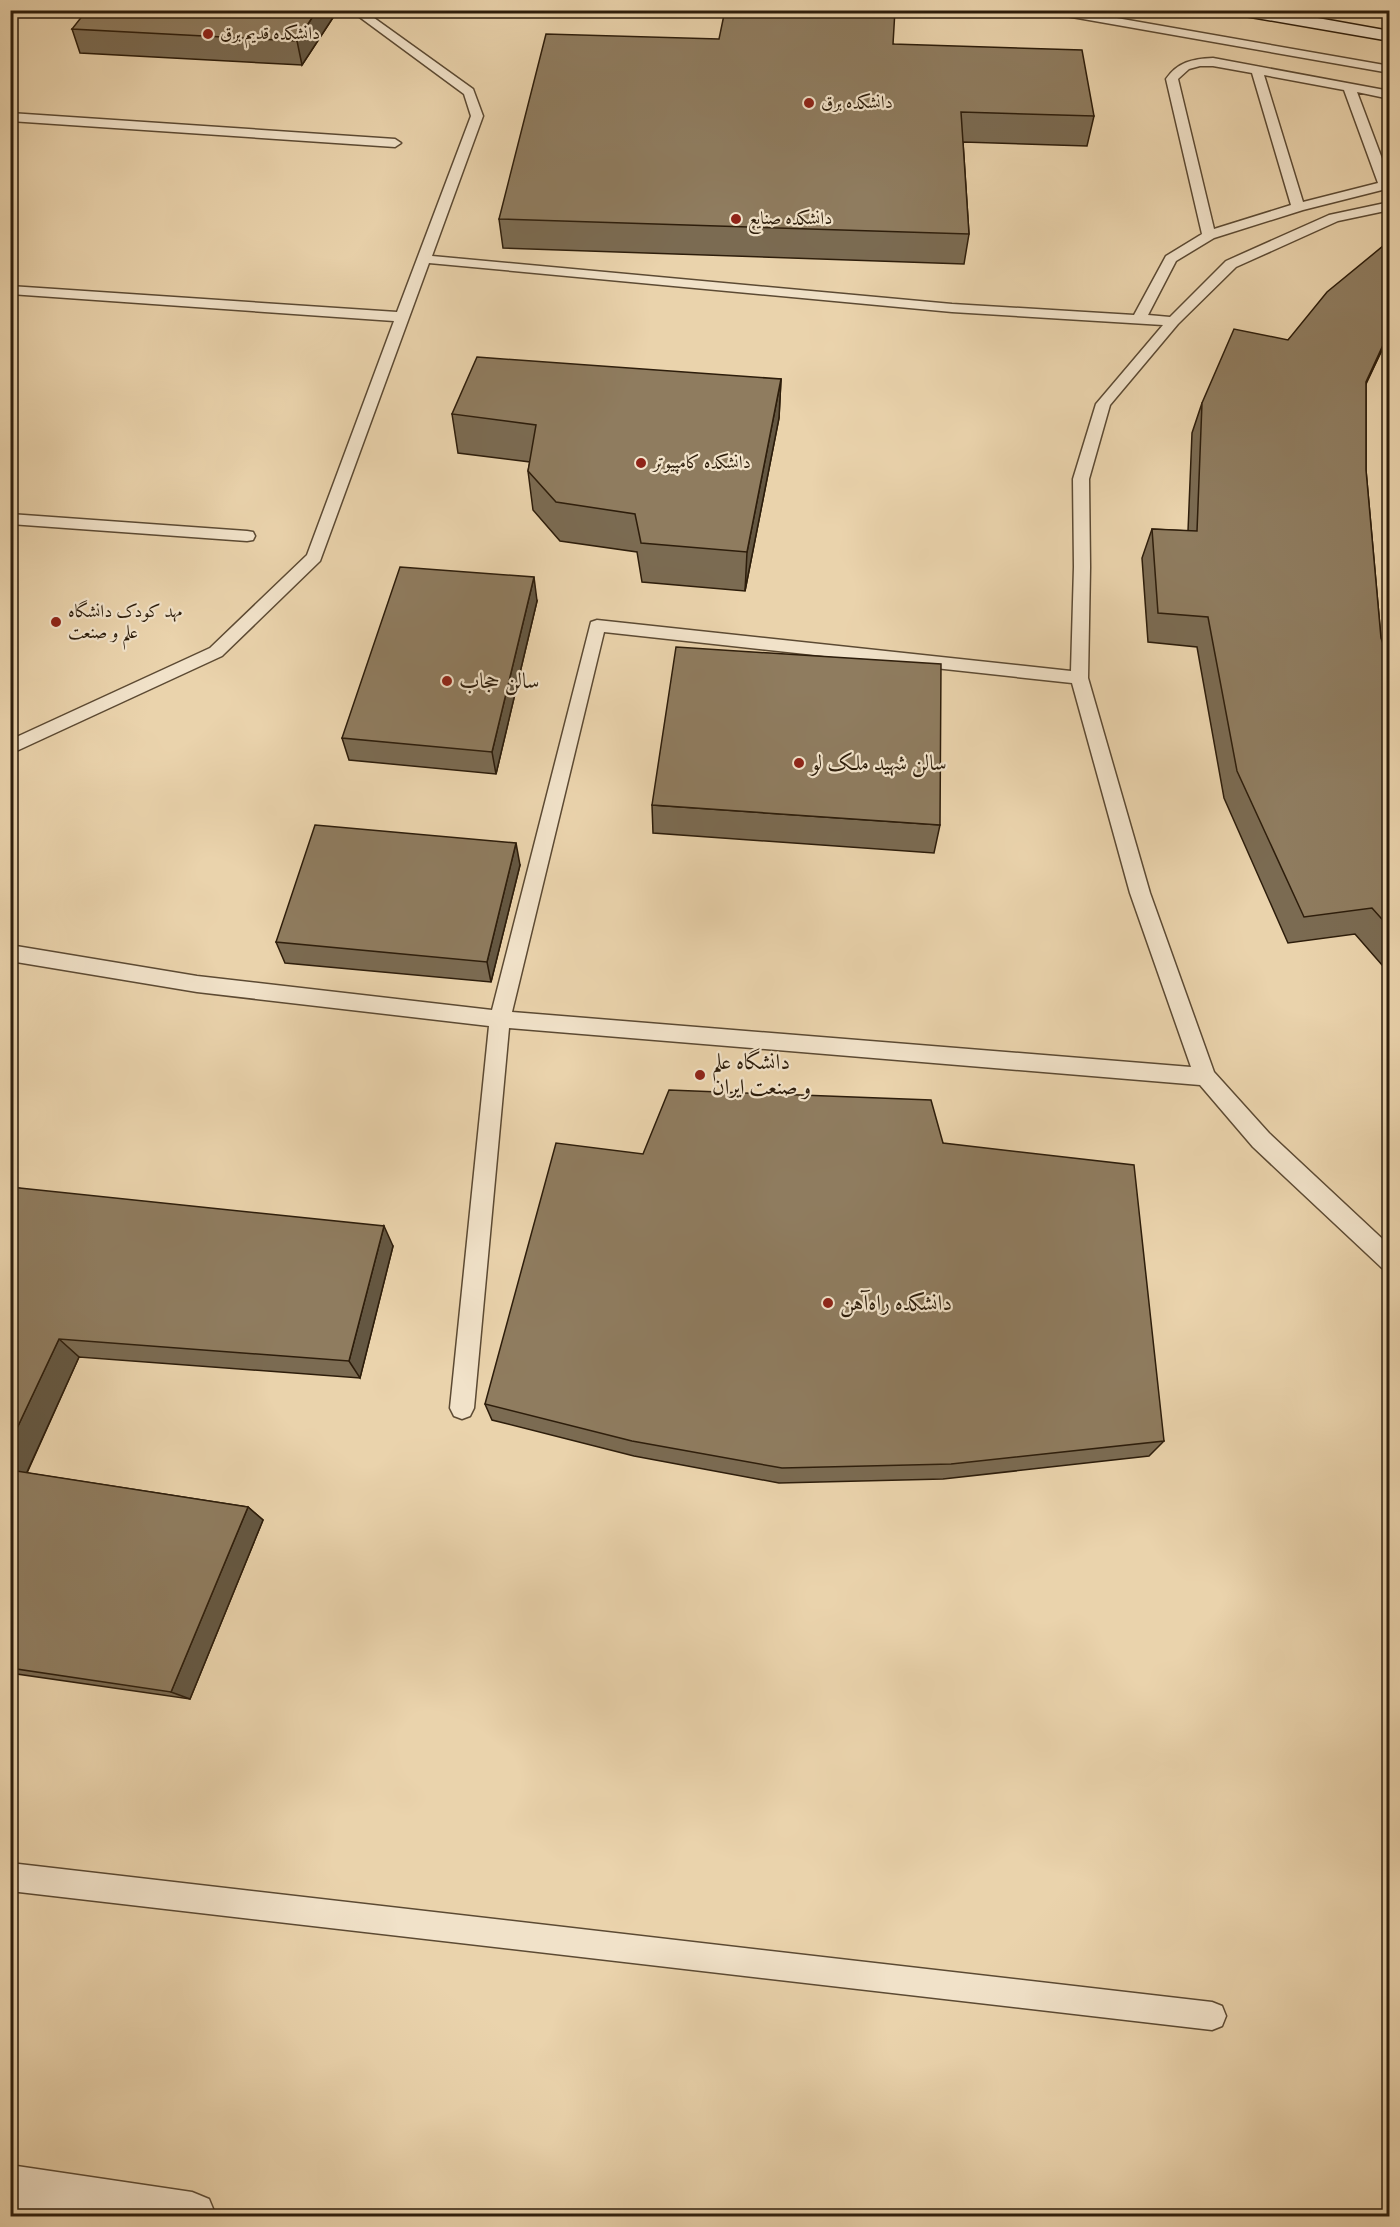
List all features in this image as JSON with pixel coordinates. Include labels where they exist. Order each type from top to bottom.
[{"type":"main road","points":[[1239,10],[1389,36]]},
{"type":"main road","points":[[10,2189],[192,2217]]},
{"type":"lane","points":[[10,747],[216,652],[314,557],[477,116],[469,92],[355,10]]},
{"type":"lane","points":[[1049,10],[1389,70]]},
{"type":"lane","points":[[1209,235],[1172,79],[1179,68],[1195,62],[1214,62],[1389,95]]},
{"type":"lane","points":[[1257,70],[1298,207]]},
{"type":"lane","points":[[1139,319],[1171,259],[1209,235],[1298,207],[1387,185],[1350,89]]},
{"type":"lane","points":[[10,117],[395,143]]},
{"type":"lane","points":[[1389,206],[1334,218],[1231,264],[1173,321],[1103,404],[1081,479],[1082,567],[1079,678],[1140,893],[1205,1077],[1261,1140],[1389,1260]]},
{"type":"lane","points":[[424,259],[952,308],[1173,321]]},
{"type":"lane","points":[[10,290],[403,317]]},
{"type":"lane","points":[[10,519],[247,536]]},
{"type":"lane","points":[[462,1408],[500,1018],[597,626],[1079,678]]},
{"type":"lane","points":[[10,953],[197,984],[500,1018],[1205,1077]]},
{"type":"lane","points":[[10,1876],[1212,2016]]},
{"type":"building","points":[[87,10],[317,10],[297,41],[72,29]]},
{"type":"building","points":[[725,10],[895,10],[893,44],[1082,50],[1094,116],[961,112],[969,234],[499,219],[546,34],[719,39]]},
{"type":"building","points":[[1389,244],[1389,332],[1366,382],[1366,470],[1381,638],[1389,660],[1389,927],[1372,908],[1304,917],[1237,771],[1208,617],[1158,613],[1152,529],[1197,531],[1202,403],[1234,329],[1288,340],[1327,292],[1383,246]]},
{"type":"building","name":"دانشکده کامپیوتر","points":[[477,357],[781,379],[747,552],[641,543],[635,514],[556,502],[528,471],[536,425],[452,414]]},
{"type":"building","name":"سالن حجاب","points":[[400,567],[534,577],[492,752],[342,738]]},
{"type":"building","name":"سالن شهید ملک لو","points":[[676,647],[941,664],[940,825],[652,805]]},
{"type":"building","points":[[315,825],[516,843],[487,962],[276,942]]},
{"type":"building","name":"دانشکده راه‌آهن","points":[[669,1090],[931,1100],[943,1143],[1134,1165],[1164,1441],[951,1464],[782,1468],[632,1441],[485,1404],[556,1143],[643,1154]]},
{"type":"building","points":[[10,1187],[384,1226],[349,1361],[59,1339],[10,1443]]},
{"type":"building","points":[[10,1470],[248,1507],[171,1692],[10,1668]]},
{"type":"place","name":"دانشکده قدیم برق","points":[[208,34]]},
{"type":"place","name":"دانشکده برق","points":[[809,103]]},
{"type":"place","name":"دانشکده صنایع","points":[[736,219]]},
{"type":"place","name":"دانشکده کامپیوتر","points":[[641,463]]},
{"type":"place","name":"مهد کودک دانشگاه علم و صنعت","points":[[56,622]]},
{"type":"place","name":"سالن حجاب","points":[[447,681]]},
{"type":"place","name":"سالن شهید ملک لو","points":[[799,763]]},
{"type":"place","name":"دانشگاه علم و صنعت ایران","points":[[700,1075]]},
{"type":"place","name":"دانشکده راه‌آهن","points":[[828,1303]]}]
